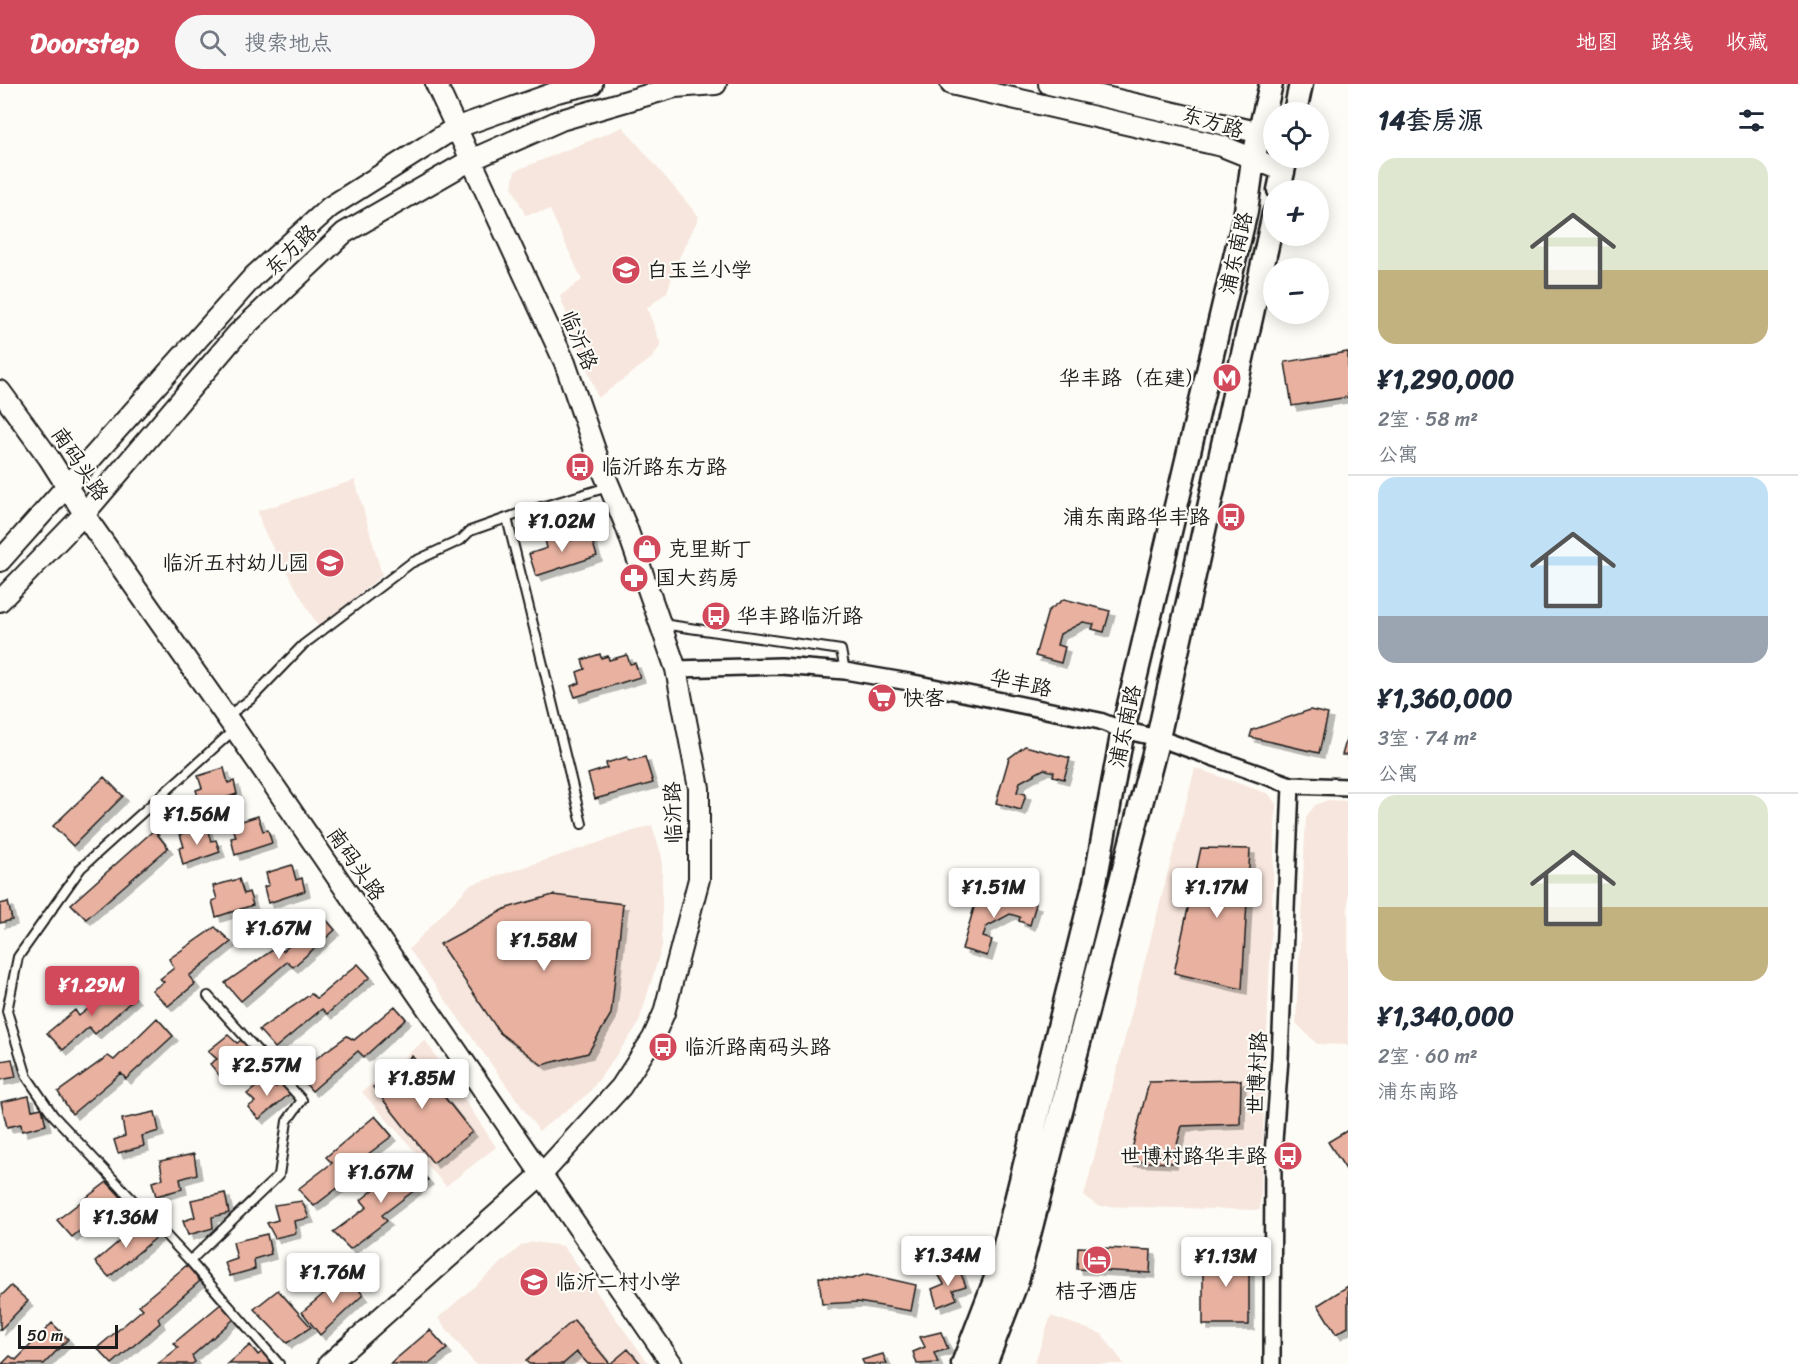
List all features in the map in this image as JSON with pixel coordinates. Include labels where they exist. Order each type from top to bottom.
[{"type":"main road","name":"浦东南路","points":[[1270,102],[1271,84]]},
{"type":"main road","points":[[1297,102],[1301,84]]},
{"type":"main road","name":"浦东南路","points":[[963,1364],[1001,1262],[1095,882],[1123,730],[1246,211],[1253,160],[1263,141]]},
{"type":"main road","name":"浦东南路","points":[[985,1364],[1017,1281],[1158,738],[1267,246]]},
{"type":"street","name":"临沂路","points":[[329,1364],[542,1174],[621,1087],[653,1038],[664,1013],[699,879],[699,788],[676,669],[565,363],[436,84]]},
{"type":"street","name":"东方路","points":[[0,561],[254,276],[330,207],[455,128],[557,92],[592,84]]},
{"type":"street","name":"东方路","points":[[0,601],[85,513],[237,334],[344,233],[471,160],[561,120],[675,87],[716,84]]},
{"type":"street","name":"东方路","points":[[951,84],[1222,146],[1283,173]]},
{"type":"street","name":"东方路","points":[[1049,84],[1263,133]]},
{"type":"street","name":"南码头路","points":[[0,391],[672,1364]]},
{"type":"street","name":"华丰路","points":[[676,669],[781,666],[846,671],[909,682],[1089,719],[1158,738],[1291,785],[1348,787]]},
{"type":"street","name":"世博村路","points":[[1272,1364],[1273,1155],[1291,785]]},
{"type":"lane","points":[[279,1364],[190,1261],[53,1115],[27,1077],[7,1011],[18,957],[81,868],[231,723],[303,645],[411,563],[461,540],[470,531],[610,486]]},
{"type":"lane","points":[[507,518],[582,824]]},
{"type":"lane","points":[[659,623],[842,650],[846,671]]},
{"type":"lane","points":[[190,1261],[279,1175],[287,1121],[302,1100],[208,996]]},
{"type":"shaded area","name":"白玉兰小学","points":[[623,127],[699,217],[678,260],[667,292],[647,308],[661,345],[652,358],[598,398],[560,296],[582,280],[550,210],[525,215],[512,186],[515,171]]},
{"type":"shaded area","name":"临沂五村幼儿园","points":[[355,480],[382,575],[319,628],[262,527],[258,511]]},
{"type":"shaded area","points":[[1195,768],[1269,794],[1276,804],[1260,1210],[1098,1206],[1084,1196]]},
{"type":"shaded area","points":[[1328,800],[1348,801],[1348,1045],[1317,1044],[1296,1023],[1306,817],[1315,805]]},
{"type":"shaded area","points":[[652,825],[662,857],[662,946],[638,1025],[589,1093],[539,1131],[409,949],[470,885]]},
{"type":"shaded area","points":[[425,1040],[496,1147],[446,1186],[362,1092]]},
{"type":"shaded area","name":"临沂二村小学","points":[[533,1242],[563,1246],[649,1364],[475,1364],[438,1318],[522,1245]]},
{"type":"shaded area","points":[[1051,1316],[1102,1334],[1124,1364],[1034,1364]]},
{"type":"building","points":[[1348,352],[1348,397],[1292,406],[1285,362]]},
{"type":"building","points":[[569,532],[572,540],[590,534],[597,556],[536,576],[529,554],[547,548],[545,540]]},
{"type":"building","points":[[1064,599],[1110,611],[1104,632],[1092,629],[1094,624],[1083,622],[1060,634],[1057,645],[1065,647],[1061,663],[1035,656],[1048,611]]},
{"type":"building","points":[[600,654],[601,658],[608,656],[609,660],[627,655],[630,664],[635,663],[640,677],[575,697],[571,686],[580,683],[577,672],[585,669],[582,660]]},
{"type":"building","points":[[1310,710],[1328,714],[1319,753],[1250,737],[1252,730]]},
{"type":"building","points":[[1348,734],[1348,755],[1342,755]]},
{"type":"building","points":[[1025,746],[1070,758],[1064,779],[1053,776],[1054,772],[1044,769],[1020,782],[1017,792],[1026,794],[1021,810],[996,803],[1009,758]]},
{"type":"building","points":[[627,757],[629,761],[645,757],[653,783],[595,799],[588,774],[607,768],[606,763]]},
{"type":"building","points":[[224,768],[228,783],[234,781],[237,794],[201,806],[196,790],[202,788],[198,776]]},
{"type":"building","points":[[104,777],[123,796],[73,846],[53,826]]},
{"type":"building","points":[[258,816],[263,831],[268,830],[272,843],[235,855],[231,838],[236,837],[232,824]]},
{"type":"building","points":[[206,826],[211,841],[216,840],[220,852],[183,865],[179,848],[184,847],[180,834]]},
{"type":"building","points":[[154,830],[168,848],[86,919],[71,904]]},
{"type":"building","points":[[1201,848],[1250,849],[1242,989],[1174,973]]},
{"type":"building","points":[[292,865],[296,880],[302,878],[305,891],[268,903],[264,887],[269,885],[266,873]]},
{"type":"building","points":[[239,879],[244,894],[249,892],[253,905],[216,917],[212,901],[217,899],[213,886]]},
{"type":"building","points":[[990,891],[1036,904],[1030,925],[1019,921],[1020,917],[1010,914],[986,927],[983,937],[992,940],[987,956],[962,949],[975,904]]},
{"type":"building","points":[[553,895],[623,904],[611,1014],[588,1053],[542,1065],[500,1033],[440,944],[507,908]]},
{"type":"building","points":[[8,902],[12,920],[0,923],[0,904]]},
{"type":"building","points":[[324,917],[335,930],[293,967],[287,962],[241,1001],[225,983],[277,947],[283,951]]},
{"type":"building","points":[[215,927],[231,942],[189,976],[195,984],[168,1006],[152,990],[164,982],[160,979],[174,968],[169,959]]},
{"type":"building","points":[[358,964],[370,977],[327,1014],[322,1009],[275,1048],[259,1030],[311,994],[317,998]]},
{"type":"building","points":[[122,982],[135,998],[95,1034],[89,1027],[63,1050],[47,1033],[75,1010],[79,1016]]},
{"type":"building","points":[[395,1006],[406,1019],[364,1057],[358,1051],[312,1091],[296,1073],[347,1036],[354,1040]]},
{"type":"building","points":[[157,1018],[173,1036],[126,1079],[121,1073],[72,1114],[58,1092],[108,1056],[114,1060]]},
{"type":"building","points":[[228,1035],[237,1043],[243,1039],[252,1050],[220,1076],[210,1064],[217,1059],[208,1051]]},
{"type":"building","points":[[0,1055],[1,1061],[12,1059],[16,1077],[0,1080]]},
{"type":"building","points":[[412,1056],[472,1132],[433,1163],[373,1087]]},
{"type":"building","points":[[267,1078],[276,1087],[282,1083],[291,1093],[259,1119],[248,1107],[255,1102],[247,1094]]},
{"type":"building","points":[[1241,1080],[1240,1124],[1182,1126],[1172,1163],[1129,1161],[1149,1082]]},
{"type":"building","points":[[29,1096],[32,1110],[42,1108],[46,1125],[22,1131],[21,1124],[7,1127],[1,1102]]},
{"type":"building","points":[[155,1112],[159,1131],[142,1136],[144,1146],[118,1153],[114,1140],[125,1136],[122,1119]]},
{"type":"building","points":[[375,1116],[392,1136],[346,1171],[352,1177],[314,1206],[298,1189],[332,1163],[326,1157]]},
{"type":"building","points":[[1348,1130],[1348,1170],[1347,1171],[1328,1142]]},
{"type":"building","points":[[194,1154],[197,1174],[180,1179],[182,1189],[156,1196],[152,1182],[163,1179],[160,1161]]},
{"type":"building","points":[[410,1160],[428,1180],[382,1215],[387,1221],[350,1249],[333,1232],[367,1207],[361,1200]]},
{"type":"building","points":[[107,1182],[121,1197],[72,1237],[57,1220]]},
{"type":"building","points":[[225,1193],[229,1213],[212,1217],[213,1228],[188,1235],[183,1221],[195,1217],[191,1200]]},
{"type":"building","points":[[302,1201],[309,1218],[294,1221],[296,1233],[275,1238],[267,1223],[278,1220],[274,1205]]},
{"type":"building","points":[[144,1220],[157,1237],[109,1277],[95,1262]]},
{"type":"building","points":[[267,1234],[271,1254],[254,1259],[255,1269],[230,1276],[225,1263],[237,1259],[233,1242]]},
{"type":"building","points":[[1078,1247],[1151,1250],[1150,1273],[1077,1269]]},
{"type":"building","points":[[1203,1251],[1249,1251],[1249,1325],[1203,1325]]},
{"type":"building","points":[[187,1265],[200,1281],[158,1318],[160,1323],[112,1364],[97,1348],[143,1309],[139,1305]]},
{"type":"building","points":[[959,1269],[966,1286],[953,1290],[957,1299],[937,1307],[932,1289],[944,1284],[938,1274]]},
{"type":"building","points":[[347,1274],[363,1295],[320,1335],[302,1312]]},
{"type":"building","points":[[867,1274],[916,1285],[911,1311],[858,1302],[822,1304],[819,1277],[852,1279]]},
{"type":"building","points":[[11,1286],[28,1301],[0,1330],[0,1297]]},
{"type":"building","points":[[1348,1286],[1348,1327],[1336,1334],[1318,1305]]},
{"type":"building","points":[[278,1290],[311,1327],[287,1343],[254,1309]]},
{"type":"building","points":[[222,1303],[234,1319],[192,1356],[195,1362],[192,1364],[158,1364],[178,1348],[174,1343]]},
{"type":"building","points":[[574,1320],[610,1364],[588,1364],[577,1352],[563,1364],[529,1364],[526,1361]]},
{"type":"building","points":[[52,1323],[68,1339],[44,1364],[2,1364],[10,1356],[16,1360]]},
{"type":"building","points":[[430,1330],[447,1349],[429,1364],[390,1364]]},
{"type":"building","points":[[941,1332],[948,1349],[934,1353],[938,1363],[917,1364],[913,1352],[925,1347],[920,1337]]},
{"type":"building","points":[[250,1345],[258,1355],[262,1352],[273,1364],[228,1364]]},
{"type":"building","points":[[628,1349],[641,1364],[610,1364]]},
{"type":"building","points":[[883,1354],[887,1364],[864,1364],[862,1360]]},
{"type":"place","name":"白玉兰小学","points":[[626,270]]},
{"type":"place","name":"华丰路（在建）","points":[[1227,378]]},
{"type":"place","name":"临沂路东方路","points":[[580,467]]},
{"type":"place","name":"浦东南路华丰路","points":[[1231,517]]},
{"type":"place","name":"克里斯丁","points":[[647,549]]},
{"type":"place","name":"临沂五村幼儿园","points":[[330,563]]},
{"type":"place","name":"国大药房","points":[[634,578]]},
{"type":"place","name":"华丰路临沂路","points":[[716,616]]},
{"type":"place","name":"快客","points":[[882,698]]},
{"type":"place","name":"临沂路南码头路","points":[[663,1047]]},
{"type":"place","name":"世博村路华丰路","points":[[1288,1156]]},
{"type":"place","name":"桔子酒店","points":[[1097,1260]]},
{"type":"place","name":"临沂二村小学","points":[[534,1282]]}]
